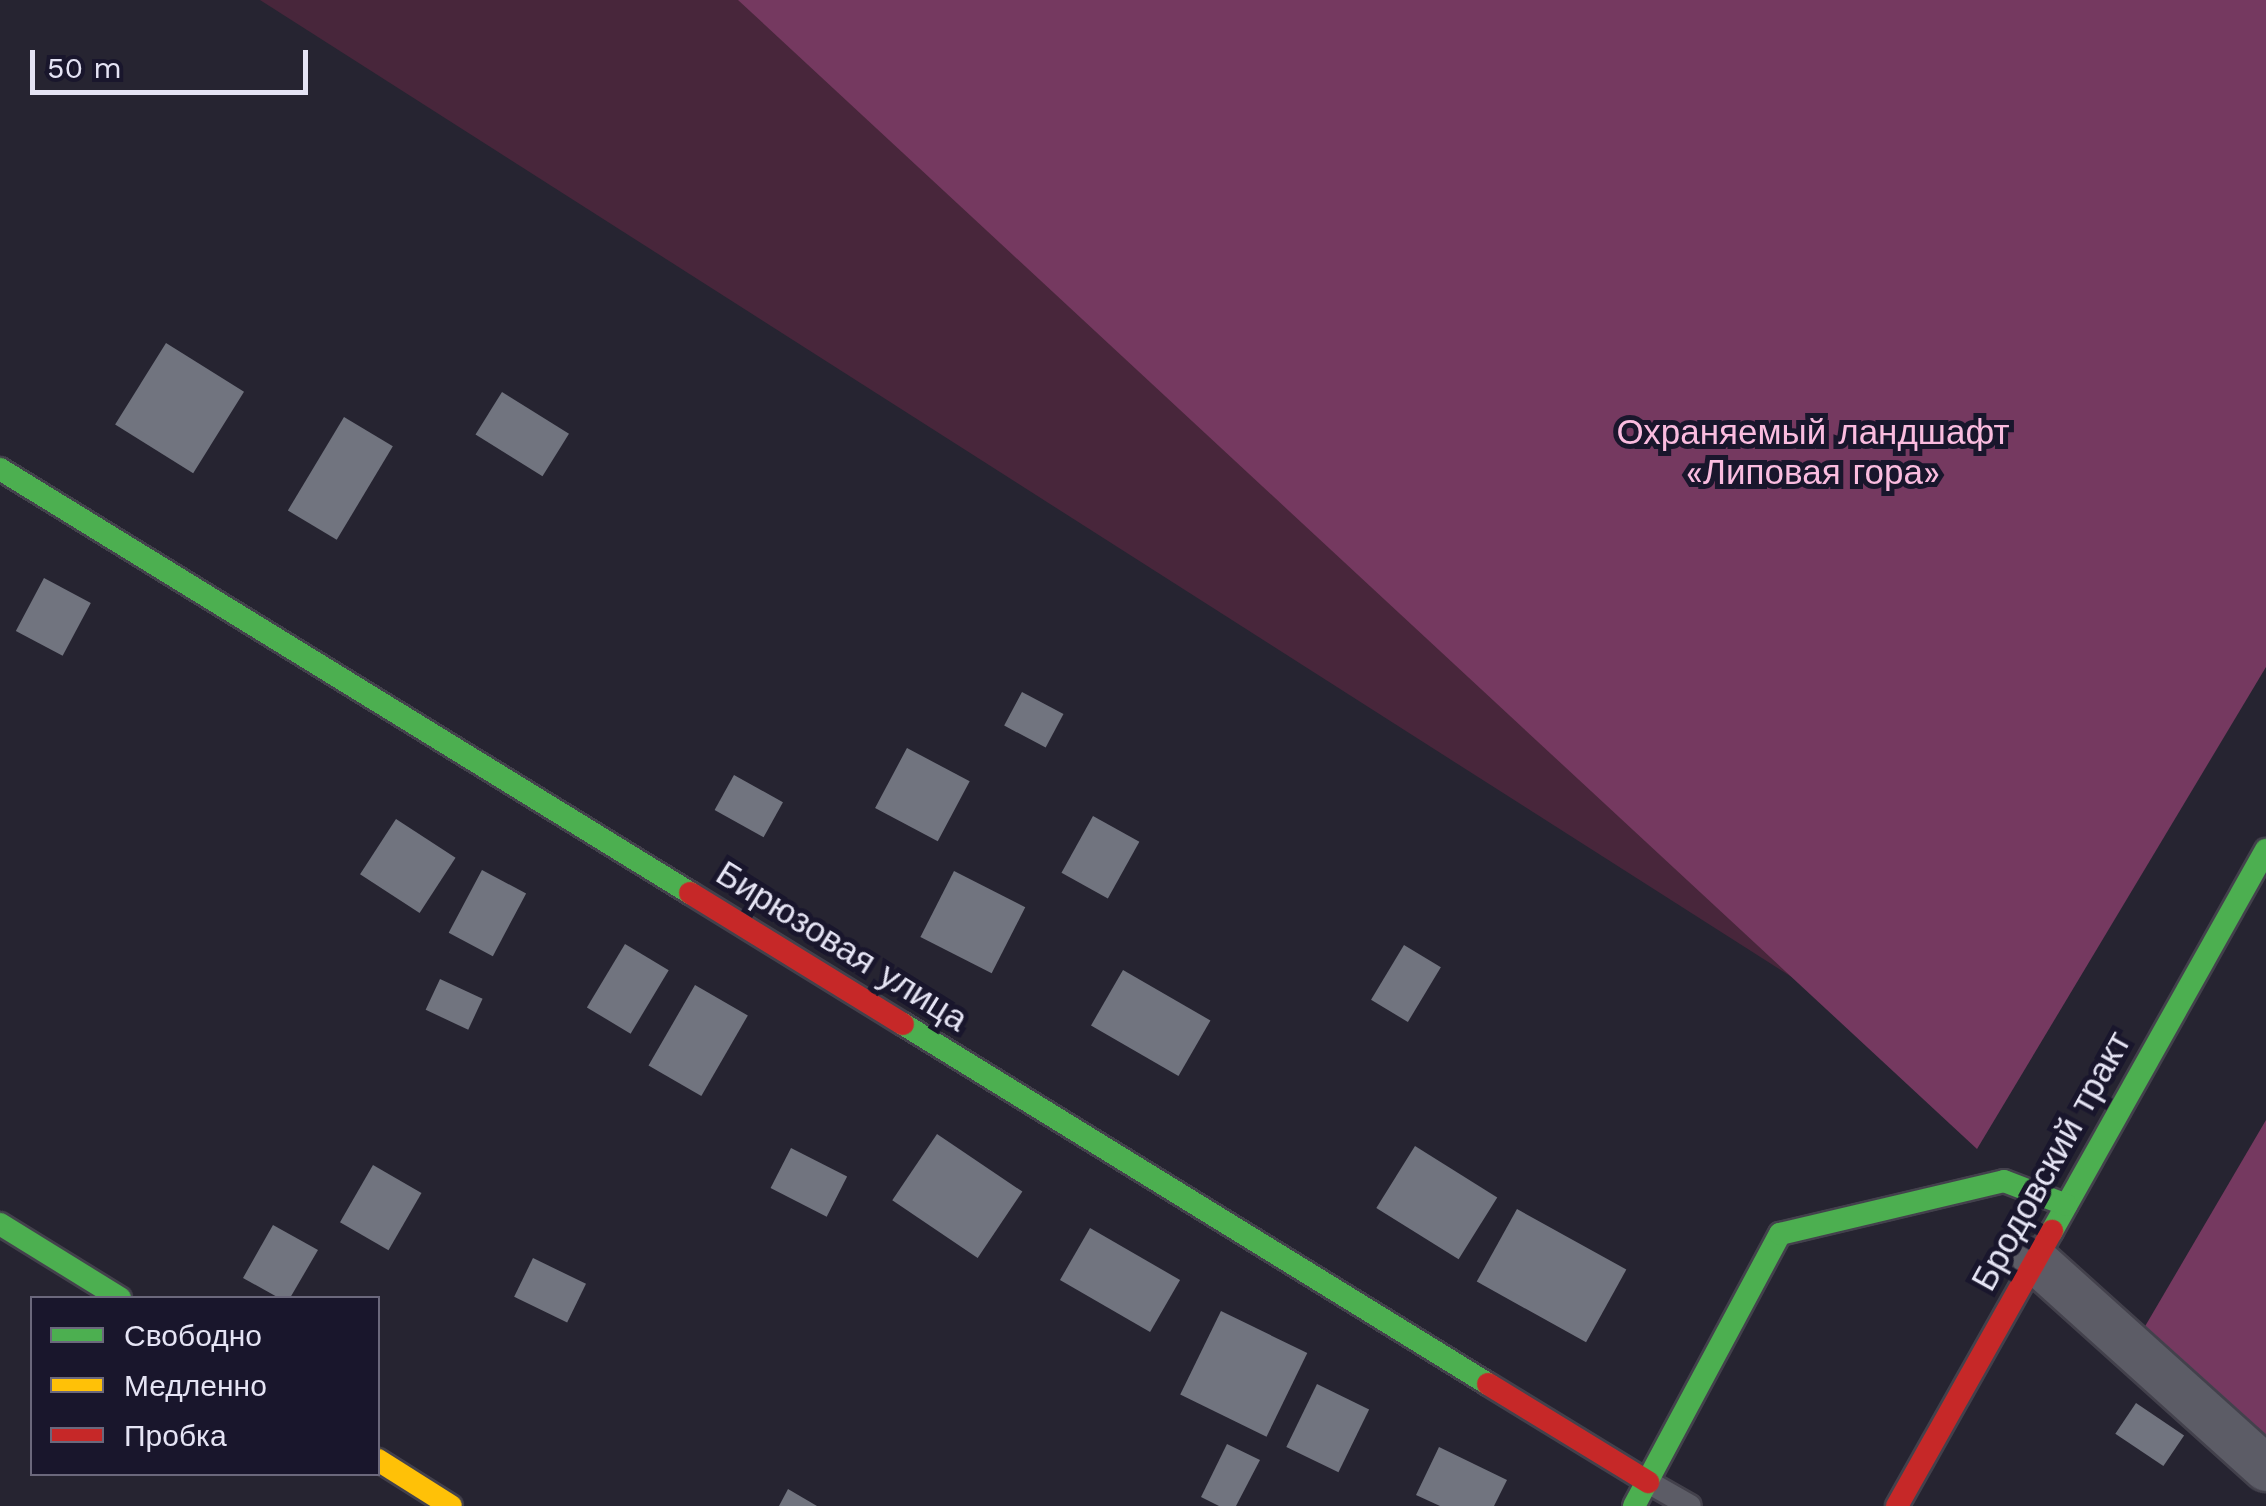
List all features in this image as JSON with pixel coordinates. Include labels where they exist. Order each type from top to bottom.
[{"type":"street","name":"Бирюзовая улица","points":[[0,469],[1648,1482]]},
{"type":"street","name":"Бродовский тракт","points":[[1897,1506],[2266,850]]},
{"type":"street","points":[[1634,1506],[1780,1234],[2004,1182],[2067,1205]]},
{"type":"street","points":[[0,1224],[117,1296]]},
{"type":"street","points":[[2035,1260],[2266,1468]]},
{"type":"street","points":[[380,1461],[452,1506]]},
{"type":"lane","points":[[1648,1482],[1690,1506]]},
{"type":"green space","name":"Охраняемый ландшафт «Липовая гора»","points":[[260,0],[2266,0],[1964,1087]]},
{"type":"green space","name":"Охраняемый ландшафт «Липовая гора»","points":[[738,0],[2266,0],[2266,667],[1977,1149]]},
{"type":"green space","points":[[2266,1120],[2266,1455],[2130,1352]]},
{"type":"building","points":[[166,343],[244,392],[193,473],[115,424]]},
{"type":"building","points":[[502,392],[569,434],[542,476],[476,434]]},
{"type":"building","points":[[344,417],[393,446],[337,540],[288,510]]},
{"type":"building","points":[[44,578],[91,603],[63,656],[16,631]]},
{"type":"building","points":[[1022,692],[1063,714],[1046,748],[1004,726]]},
{"type":"building","points":[[907,748],[970,781],[938,841],[875,808]]},
{"type":"building","points":[[734,775],[783,802],[764,837],[715,810]]},
{"type":"building","points":[[1093,816],[1139,842],[1108,899],[1061,873]]},
{"type":"building","points":[[396,819],[456,858],[420,913],[360,874]]},
{"type":"building","points":[[482,870],[526,893],[493,956],[449,933]]},
{"type":"building","points":[[954,871],[1025,907],[992,973],[920,937]]},
{"type":"building","points":[[625,944],[669,970],[631,1034],[587,1007]]},
{"type":"building","points":[[1404,945],[1441,967],[1408,1022],[1371,1000]]},
{"type":"building","points":[[1123,970],[1210,1021],[1178,1076],[1091,1025]]},
{"type":"building","points":[[440,979],[483,999],[468,1030],[426,1010]]},
{"type":"building","points":[[695,985],[748,1015],[701,1096],[648,1066]]},
{"type":"building","points":[[937,1134],[1022,1192],[978,1258],[892,1200]]},
{"type":"building","points":[[1415,1146],[1497,1197],[1459,1259],[1376,1208]]},
{"type":"building","points":[[791,1148],[847,1177],[827,1217],[771,1188]]},
{"type":"building","points":[[373,1165],[421,1193],[388,1250],[340,1222]]},
{"type":"building","points":[[1517,1209],[1626,1270],[1586,1342],[1477,1282]]},
{"type":"building","points":[[273,1225],[318,1250],[291,1296],[275,1296],[243,1278]]},
{"type":"building","points":[[1090,1228],[1180,1280],[1150,1332],[1060,1280]]},
{"type":"building","points":[[533,1258],[586,1284],[567,1323],[514,1297]]},
{"type":"building","points":[[1221,1311],[1307,1353],[1267,1437],[1180,1395]]},
{"type":"building","points":[[1317,1384],[1369,1409],[1338,1472],[1286,1447]]},
{"type":"building","points":[[2136,1403],[2184,1435],[2163,1466],[2115,1434]]},
{"type":"building","points":[[1227,1444],[1260,1460],[1236,1506],[1219,1506],[1201,1497]]},
{"type":"building","points":[[1439,1447],[1507,1480],[1494,1506],[1440,1506],[1416,1495]]},
{"type":"building","points":[[788,1489],[817,1506],[779,1506]]},
{"type":"traffic: fast","points":[[0,469],[690,893]]},
{"type":"traffic: fast","points":[[2052,1231],[2266,850]]},
{"type":"traffic: fast","points":[[903,1024],[1488,1384]]},
{"type":"traffic: fast","points":[[1634,1506],[1780,1234],[2004,1181],[2067,1205]]},
{"type":"traffic: fast","points":[[0,1224],[117,1296]]},
{"type":"traffic: slow","points":[[380,1461],[451,1506]]},
{"type":"traffic: jam","points":[[690,893],[903,1024]]},
{"type":"traffic: jam","points":[[1897,1506],[2052,1231]]},
{"type":"traffic: jam","points":[[1488,1384],[1648,1482]]}]
